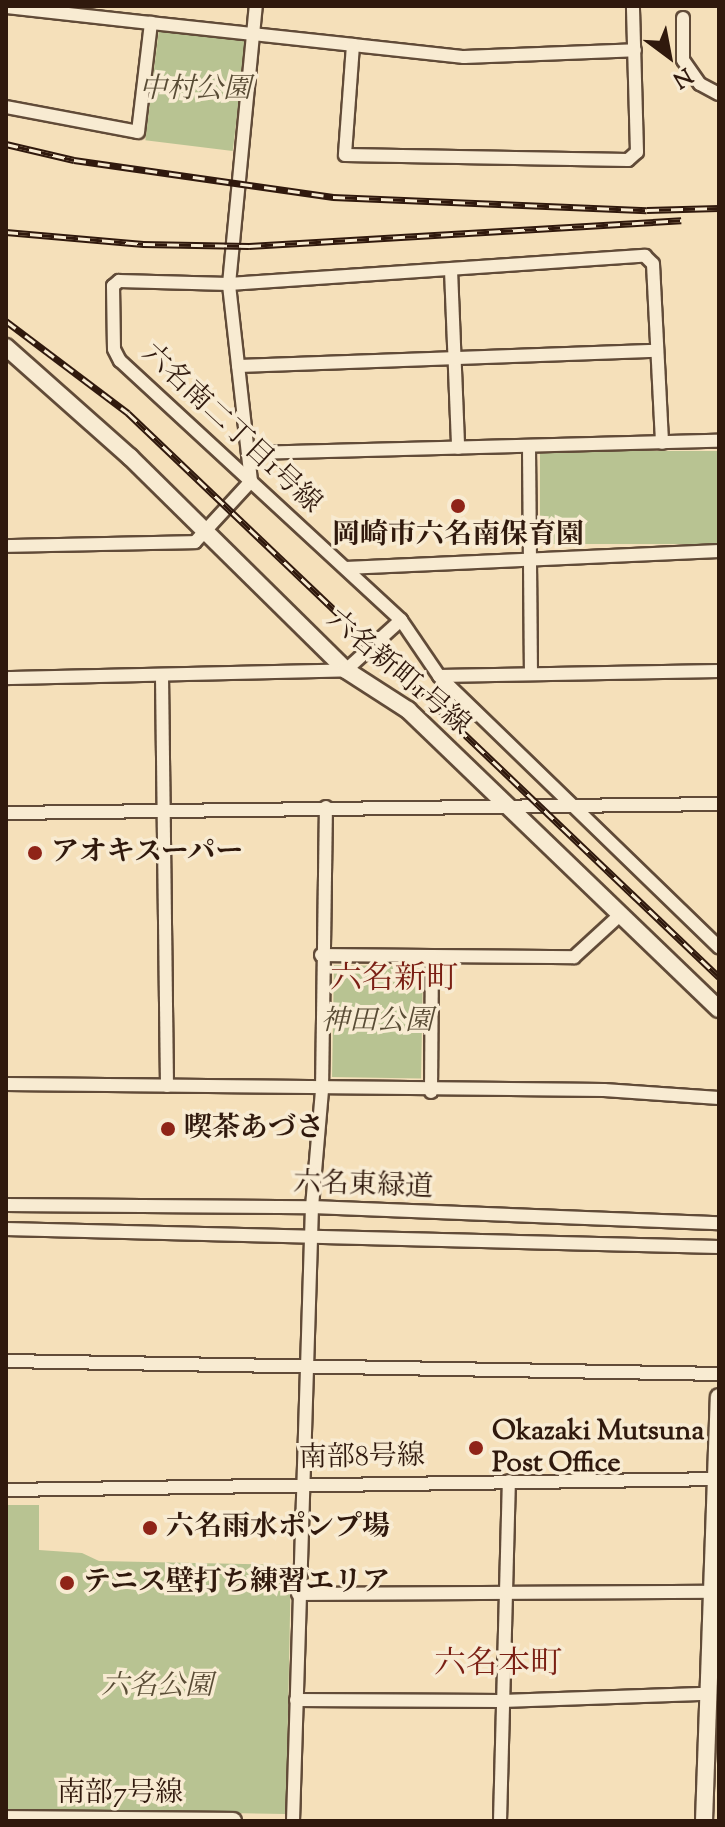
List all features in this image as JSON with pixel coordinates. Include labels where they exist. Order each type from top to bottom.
[{"type":"street","points":[[6,546],[195,542],[251,481],[229,284],[256,6]]},
{"type":"street","points":[[353,45],[345,155],[486,161],[635,157],[633,6]]},
{"type":"street","points":[[6,7],[464,57],[635,50]]},
{"type":"street","points":[[683,18],[683,60],[700,84],[719,94]]},
{"type":"street","points":[[6,107],[138,132],[151,23]]},
{"type":"street","points":[[229,284],[645,256],[653,264],[662,443]]},
{"type":"street","points":[[451,270],[458,448]]},
{"type":"street","name":"六名南二丁目1号線","points":[[229,284],[119,281],[113,286],[114,349],[120,361],[401,620]]},
{"type":"street","name":"六名新町1号線","points":[[6,347],[205,530],[346,670],[408,710],[719,1009]]},
{"type":"street","points":[[238,366],[657,351]]},
{"type":"street","points":[[248,453],[719,441]]},
{"type":"street","points":[[529,448],[531,674]]},
{"type":"street","points":[[346,568],[719,551]]},
{"type":"street","points":[[6,678],[346,670],[401,620],[439,676],[719,947]]},
{"type":"street","points":[[439,676],[719,671]]},
{"type":"street","points":[[162,676],[167,1086]]},
{"type":"street","points":[[6,813],[506,804],[719,804]]},
{"type":"street","points":[[293,1821],[312,1207],[322,1090],[321,955],[326,807]]},
{"type":"street","points":[[321,955],[574,957],[621,914]]},
{"type":"street","points":[[431,1092],[432,957]]},
{"type":"street","points":[[6,1084],[431,1092],[604,1090],[719,1098]]},
{"type":"street","name":"六名東緑道","points":[[6,1205],[312,1207],[719,1223]]},
{"type":"street","name":"六名東緑道","points":[[6,1229],[719,1247]]},
{"type":"street","points":[[6,1361],[306,1369],[719,1374]]},
{"type":"street","points":[[704,1821],[719,1397]]},
{"type":"street","name":"南部8号線","points":[[6,1490],[302,1483],[718,1479]]},
{"type":"street","points":[[500,1821],[509,1481]]},
{"type":"street","points":[[298,1594],[506,1596],[711,1592]]},
{"type":"street","points":[[296,1700],[502,1701],[707,1694]]},
{"type":"street","name":"南部7号線","points":[[6,1819],[233,1821]]},
{"type":"green space","name":"中村公園","points":[[159,29],[246,40],[233,151],[145,140]]},
{"type":"green space","points":[[540,451],[719,451],[719,544],[540,544]]},
{"type":"green space","name":"神田公園","points":[[334,965],[423,967],[421,1079],[332,1077]]},
{"type":"green space","name":"六名公園","points":[[6,1505],[39,1505],[39,1550],[82,1553],[99,1561],[291,1565],[286,1814],[6,1809]]},
{"type":"railway","points":[[6,144],[74,160],[333,197],[647,210],[719,208]]},
{"type":"railway","points":[[6,232],[143,244],[249,246],[681,220]]},
{"type":"railway","points":[[6,321],[128,413],[719,977]]},
{"type":"place","name":"岡崎市六名南保育園","points":[[458,506]]},
{"type":"place","name":"アオキスーパー","points":[[35,853]]},
{"type":"place","name":"喫茶あづさ","points":[[168,1129]]},
{"type":"place","name":"Okazaki Mutsuna Post Office","points":[[476,1448]]},
{"type":"place","name":"六名雨水ポンプ場","points":[[150,1528]]},
{"type":"place","name":"テニス壁打ち練習エリア","points":[[67,1583]]},
{"type":"district","name":"六名新町","points":[[394,980]]},
{"type":"district","name":"六名本町","points":[[498,1665]]}]
